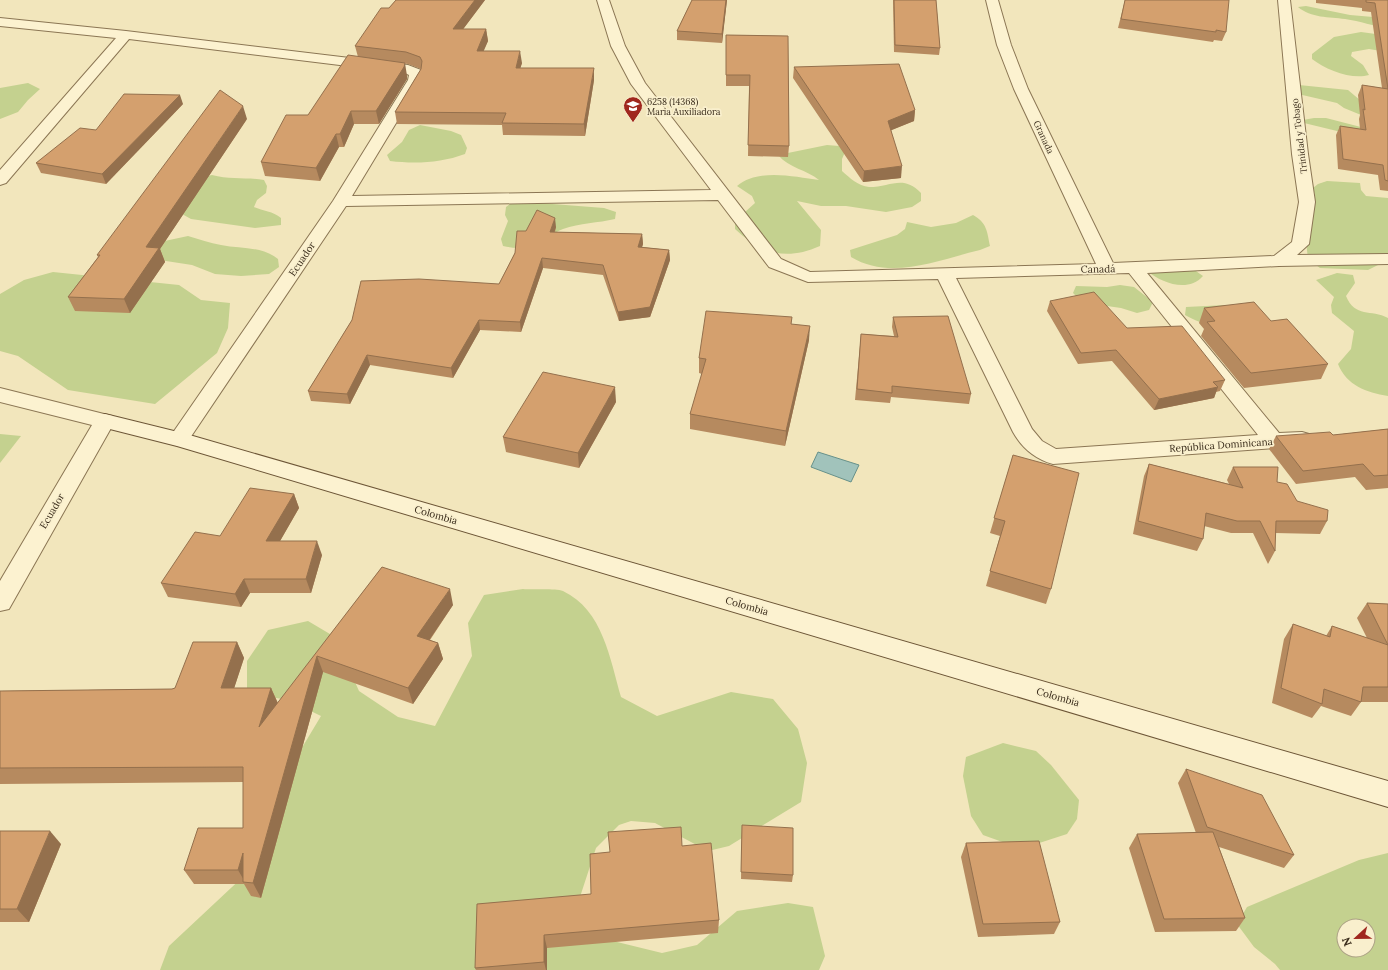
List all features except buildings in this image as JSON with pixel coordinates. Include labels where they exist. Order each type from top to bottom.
[{"type":"street","points":[[603,0],[618,46],[638,84],[723,196]]},
{"type":"street","name":"Granada","points":[[992,0],[1004,45],[1021,89],[1107,269]]},
{"type":"street","name":"Trinidad y Tobago","points":[[1279,261],[1300,244],[1307,202],[1300,154],[1284,0]]},
{"type":"street","points":[[0,22],[126,35]]},
{"type":"street","points":[[0,180],[126,35]]},
{"type":"street","name":"Ecuador","points":[[126,35],[408,69],[416,73],[415,80],[341,201],[179,439]]},
{"type":"street","points":[[341,201],[723,196]]},
{"type":"street","name":"Canadá","points":[[723,196],[775,263],[808,277],[1107,269],[1279,261],[1388,259]]},
{"type":"street","points":[[1134,268],[1274,441]]},
{"type":"street","name":"República Dominicana","points":[[944,273],[1023,432],[1034,446],[1053,457],[1320,438]]},
{"type":"street","name":"Colombia","points":[[0,395],[179,439],[1388,794]]},
{"type":"street","name":"Ecuador","points":[[0,602],[105,421]]},
{"type":"green space","points":[[1306,6],[1350,15],[1373,17],[1388,29],[1351,20],[1314,15],[1303,11],[1298,7]]},
{"type":"green space","points":[[1361,32],[1383,35],[1381,51],[1369,49],[1352,52],[1351,56],[1363,65],[1369,75],[1355,76],[1339,73],[1324,67],[1312,59],[1312,54],[1334,37]]},
{"type":"green space","points":[[28,83],[40,89],[18,112],[0,119],[0,88]]},
{"type":"green space","points":[[1299,85],[1348,90],[1367,106],[1361,115],[1344,108],[1337,103],[1298,94]]},
{"type":"green space","points":[[1326,118],[1384,133],[1370,139],[1304,123],[1303,120]]},
{"type":"green space","points":[[420,125],[451,131],[461,135],[467,148],[465,154],[428,162],[390,161],[387,155],[402,142],[409,130]]},
{"type":"green space","points":[[827,145],[839,146],[845,152],[842,159],[842,171],[851,179],[869,187],[896,183],[908,184],[921,193],[921,201],[912,207],[886,212],[846,206],[821,206],[797,201],[821,230],[820,246],[808,251],[796,253],[785,254],[765,249],[745,238],[735,229],[735,221],[755,203],[752,196],[737,186],[746,180],[766,175],[819,180],[787,163],[778,155]]},
{"type":"green space","points":[[212,175],[264,180],[267,186],[266,193],[257,200],[254,207],[271,212],[281,218],[281,225],[255,228],[191,219],[182,214],[198,178]]},
{"type":"green space","points":[[1327,181],[1360,183],[1361,190],[1366,196],[1388,198],[1388,260],[1368,270],[1320,268],[1308,259],[1302,205],[1315,195],[1313,188],[1318,184]]},
{"type":"green space","points":[[514,201],[604,208],[616,212],[615,219],[576,225],[563,229],[535,244],[521,248],[513,248],[503,246],[501,239],[508,221],[505,215],[506,207]]},
{"type":"green space","points":[[973,215],[984,224],[990,246],[980,250],[931,263],[898,268],[866,264],[851,257],[850,250],[897,235],[905,229],[907,222],[931,227],[956,223]]},
{"type":"green space","points":[[188,236],[217,244],[265,252],[278,259],[279,267],[269,274],[241,276],[215,274],[192,265],[156,258],[160,242]]},
{"type":"green space","points":[[1193,269],[1203,276],[1197,281],[1183,285],[1167,282],[1147,271]]},
{"type":"green space","points":[[53,272],[179,285],[201,300],[230,303],[228,328],[217,353],[155,404],[68,390],[18,356],[0,351],[0,294],[24,280]]},
{"type":"green space","points":[[1337,273],[1353,275],[1355,283],[1346,296],[1354,307],[1364,312],[1382,315],[1388,318],[1388,396],[1358,387],[1347,378],[1338,364],[1351,349],[1354,331],[1332,313],[1331,305],[1334,297],[1316,280]]},
{"type":"green space","points":[[1120,285],[1134,287],[1153,302],[1149,310],[1137,313],[1121,308],[1107,306],[1093,307],[1081,301],[1073,293],[1076,286],[1107,287]]},
{"type":"green space","points":[[1226,305],[1242,307],[1215,323],[1202,323],[1185,315],[1186,307]]},
{"type":"green space","points":[[0,434],[21,436],[0,463]]},
{"type":"green space","points":[[523,589],[563,591],[577,599],[587,610],[603,637],[621,697],[657,716],[731,692],[773,699],[798,729],[807,763],[801,802],[729,846],[708,851],[655,823],[631,821],[619,825],[596,848],[579,900],[613,941],[662,953],[697,945],[737,911],[788,903],[813,907],[825,956],[819,970],[160,970],[169,946],[247,873],[276,791],[321,716],[288,700],[247,693],[247,661],[268,630],[308,621],[335,637],[359,691],[398,717],[435,726],[472,656],[468,623],[484,595]]},
{"type":"green space","points":[[1003,743],[1036,751],[1051,765],[1079,800],[1077,819],[1067,834],[1030,846],[1008,844],[983,835],[971,816],[963,776],[966,757]]},
{"type":"green space","points":[[1388,853],[1388,970],[1280,970],[1254,947],[1237,924],[1247,907],[1359,860]]},
{"type":"water","points":[[818,452],[859,465],[851,482],[811,467]]},
{"type":"place","name":"6258 (14368) Maria Auxiliadora","points":[[633,123]]}]
